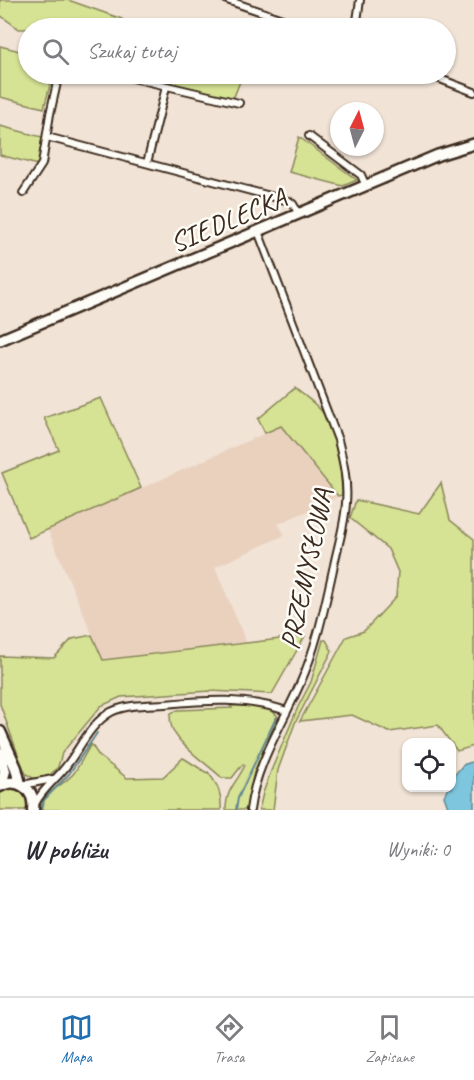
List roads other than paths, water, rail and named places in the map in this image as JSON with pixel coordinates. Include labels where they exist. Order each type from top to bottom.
[{"type":"main road","name":"SIEDLECKA","points":[[0,340],[438,155],[474,144]]},
{"type":"main road","points":[[0,732],[21,784],[31,794],[33,808]]},
{"type":"main road","points":[[0,753],[5,771],[1,786]]},
{"type":"main road","points":[[1,786],[9,783],[21,784]]},
{"type":"street","points":[[227,0],[279,18]]},
{"type":"street","points":[[357,18],[360,0]]},
{"type":"street","points":[[23,193],[42,164],[57,84]]},
{"type":"street","points":[[154,84],[239,103]]},
{"type":"street","points":[[453,84],[474,92]]},
{"type":"street","points":[[147,163],[166,87]]},
{"type":"street","points":[[309,136],[361,175],[366,186]]},
{"type":"street","points":[[47,137],[289,201],[299,214]]},
{"type":"street","name":"PRZEMYSŁOWA","points":[[250,810],[256,780],[306,670],[320,627],[346,503],[346,481],[338,440],[258,231]]},
{"type":"street","points":[[33,808],[42,791],[66,767],[99,722],[110,713],[123,708],[228,699],[260,702],[287,711]]},
{"type":"street","points":[[21,784],[54,779]]},
{"type":"water","points":[[474,761],[474,810],[449,810],[444,796],[446,792],[456,792],[456,773],[463,765]]},
{"type":"waterway","points":[[236,810],[238,798],[276,718]]},
{"type":"waterway","points":[[42,810],[44,800],[69,774],[97,733]]}]
